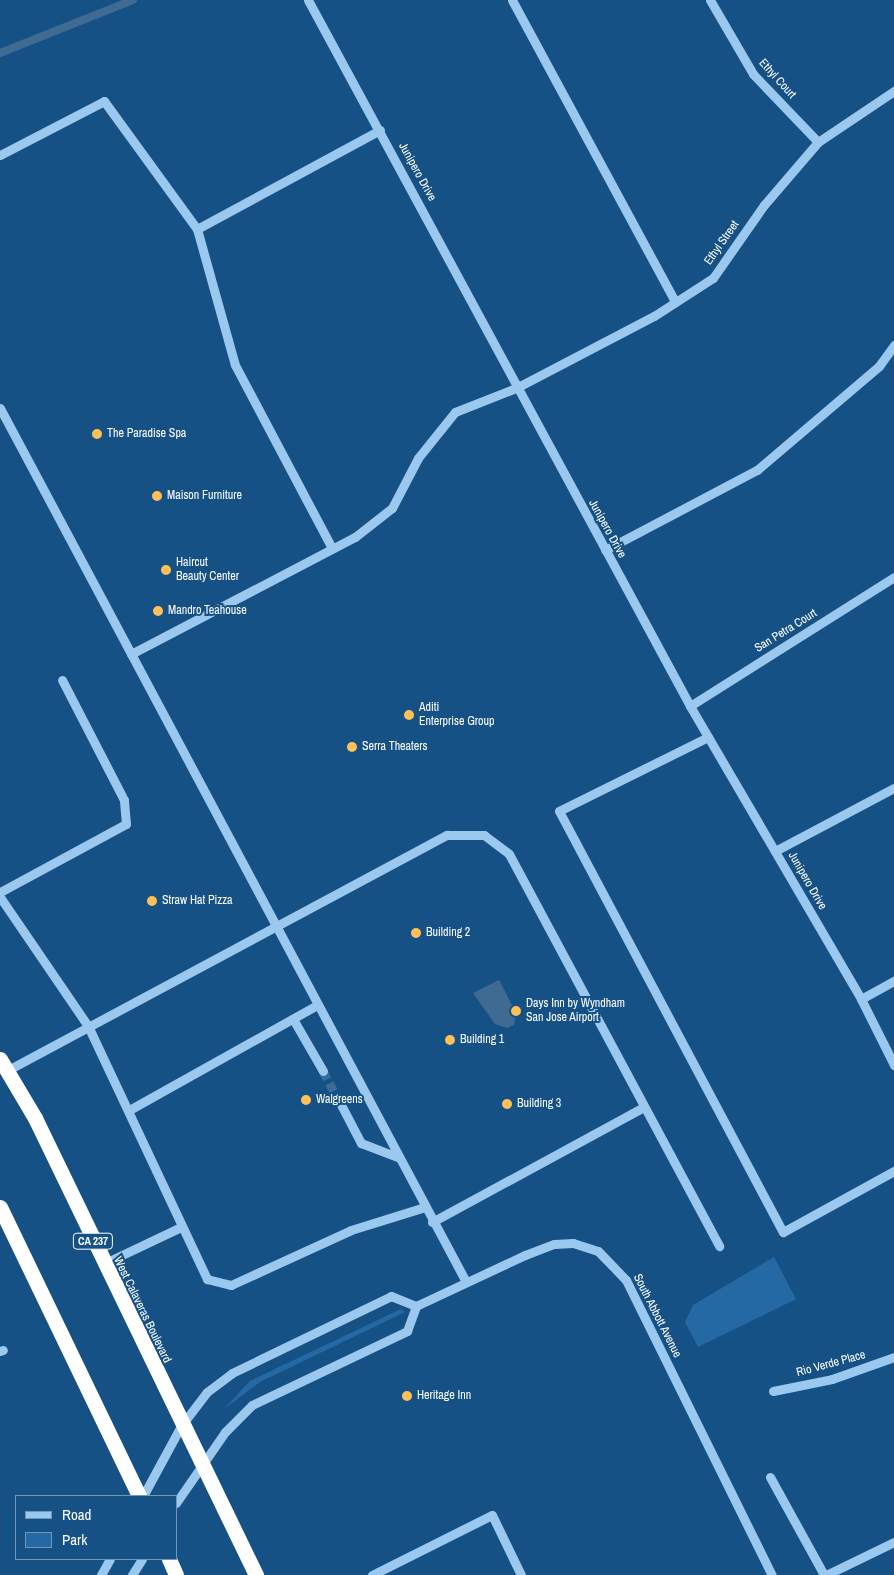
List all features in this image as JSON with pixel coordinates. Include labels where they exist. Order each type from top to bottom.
[{"type":"highway","name":"West Calaveras Boulevard","points":[[4,1064],[103,1264],[200,1467],[256,1575]]},
{"type":"highway","points":[[0,1207],[138,1495]]},
{"type":"highway","points":[[169,1560],[176,1575]]},
{"type":"street","name":"Junipero Drive","points":[[308,0],[380,130],[516,388],[690,706],[861,999],[894,1065]]},
{"type":"street","points":[[512,0],[675,302]]},
{"type":"street","name":"Ethyl Court","points":[[710,0],[752,74],[818,142]]},
{"type":"street","name":"Ethyl Street","points":[[131,654],[332,548],[392,508],[430,440],[455,412],[516,388],[675,302],[713,278],[764,205],[818,142],[894,91]]},
{"type":"street","points":[[0,155],[104,101],[197,229],[235,364],[332,548]]},
{"type":"street","points":[[197,229],[380,130]]},
{"type":"street","points":[[605,550],[757,470],[879,366],[894,345]]},
{"type":"street","points":[[0,408],[432,1222],[466,1282]]},
{"type":"street","name":"San Petra Court","points":[[690,706],[894,577]]},
{"type":"street","points":[[0,892],[126,824],[124,800],[62,680]]},
{"type":"street","points":[[708,737],[559,811],[783,1232],[894,1171]]},
{"type":"street","points":[[775,851],[894,788]]},
{"type":"street","points":[[4,1064],[88,1026],[448,835],[484,835],[509,854],[720,1246]]},
{"type":"street","points":[[0,898],[88,1026],[131,1109],[181,1228],[207,1279],[231,1285],[351,1230],[425,1207]]},
{"type":"street","points":[[861,999],[894,981]]},
{"type":"street","points":[[131,1109],[317,1005]]},
{"type":"street","points":[[293,1019],[323,1071]]},
{"type":"street","points":[[338,1099],[361,1143],[398,1157]]},
{"type":"street","points":[[432,1222],[644,1106]]},
{"type":"street","points":[[103,1264],[181,1228]]},
{"type":"street","name":"South Abbott Avenue","points":[[416,1306],[554,1244],[573,1243],[598,1251],[616,1266],[772,1575]]},
{"type":"street","points":[[144,1495],[181,1426],[207,1392],[257,1360],[391,1296],[416,1306],[407,1331],[252,1405],[225,1432],[178,1500]]},
{"type":"street","name":"Rio Verde Place","points":[[773,1391],[832,1379],[894,1357]]},
{"type":"street","points":[[770,1477],[825,1575],[894,1542]]},
{"type":"street","points":[[372,1575],[492,1515],[521,1575]]},
{"type":"street","points":[[101,1575],[109,1560]]},
{"type":"street","points":[[132,1575],[141,1560]]},
{"type":"green space","points":[[774,1257],[796,1299],[698,1347],[685,1322],[693,1305]]},
{"type":"green space","points":[[401,1309],[405,1312],[260,1382],[224,1409],[250,1381]]},
{"type":"shaded area","points":[[499,980],[516,1013],[514,1025],[507,1028],[495,1024],[473,993]]},
{"type":"waterway","points":[[0,53],[133,0]]},
{"type":"tunnel","points":[[323,1071],[338,1099]]},
{"type":"place","name":"The Paradise Spa","points":[[97,434]]},
{"type":"place","name":"Maison Furniture","points":[[157,496]]},
{"type":"place","name":"Haircut Beauty Center","points":[[166,570]]},
{"type":"place","name":"Mandro Teahouse","points":[[158,611]]},
{"type":"place","name":"Aditi Enterprise Group","points":[[409,715]]},
{"type":"place","name":"Serra Theaters","points":[[352,747]]},
{"type":"place","name":"Straw Hat Pizza","points":[[152,901]]},
{"type":"place","name":"Building 2","points":[[416,933]]},
{"type":"place","name":"Days Inn by Wyndham San Jose Airport","points":[[516,1011]]},
{"type":"place","name":"Building 1","points":[[450,1040]]},
{"type":"place","name":"Walgreens","points":[[306,1100]]},
{"type":"place","name":"Building 3","points":[[507,1104]]},
{"type":"place","name":"Heritage Inn","points":[[407,1396]]}]
